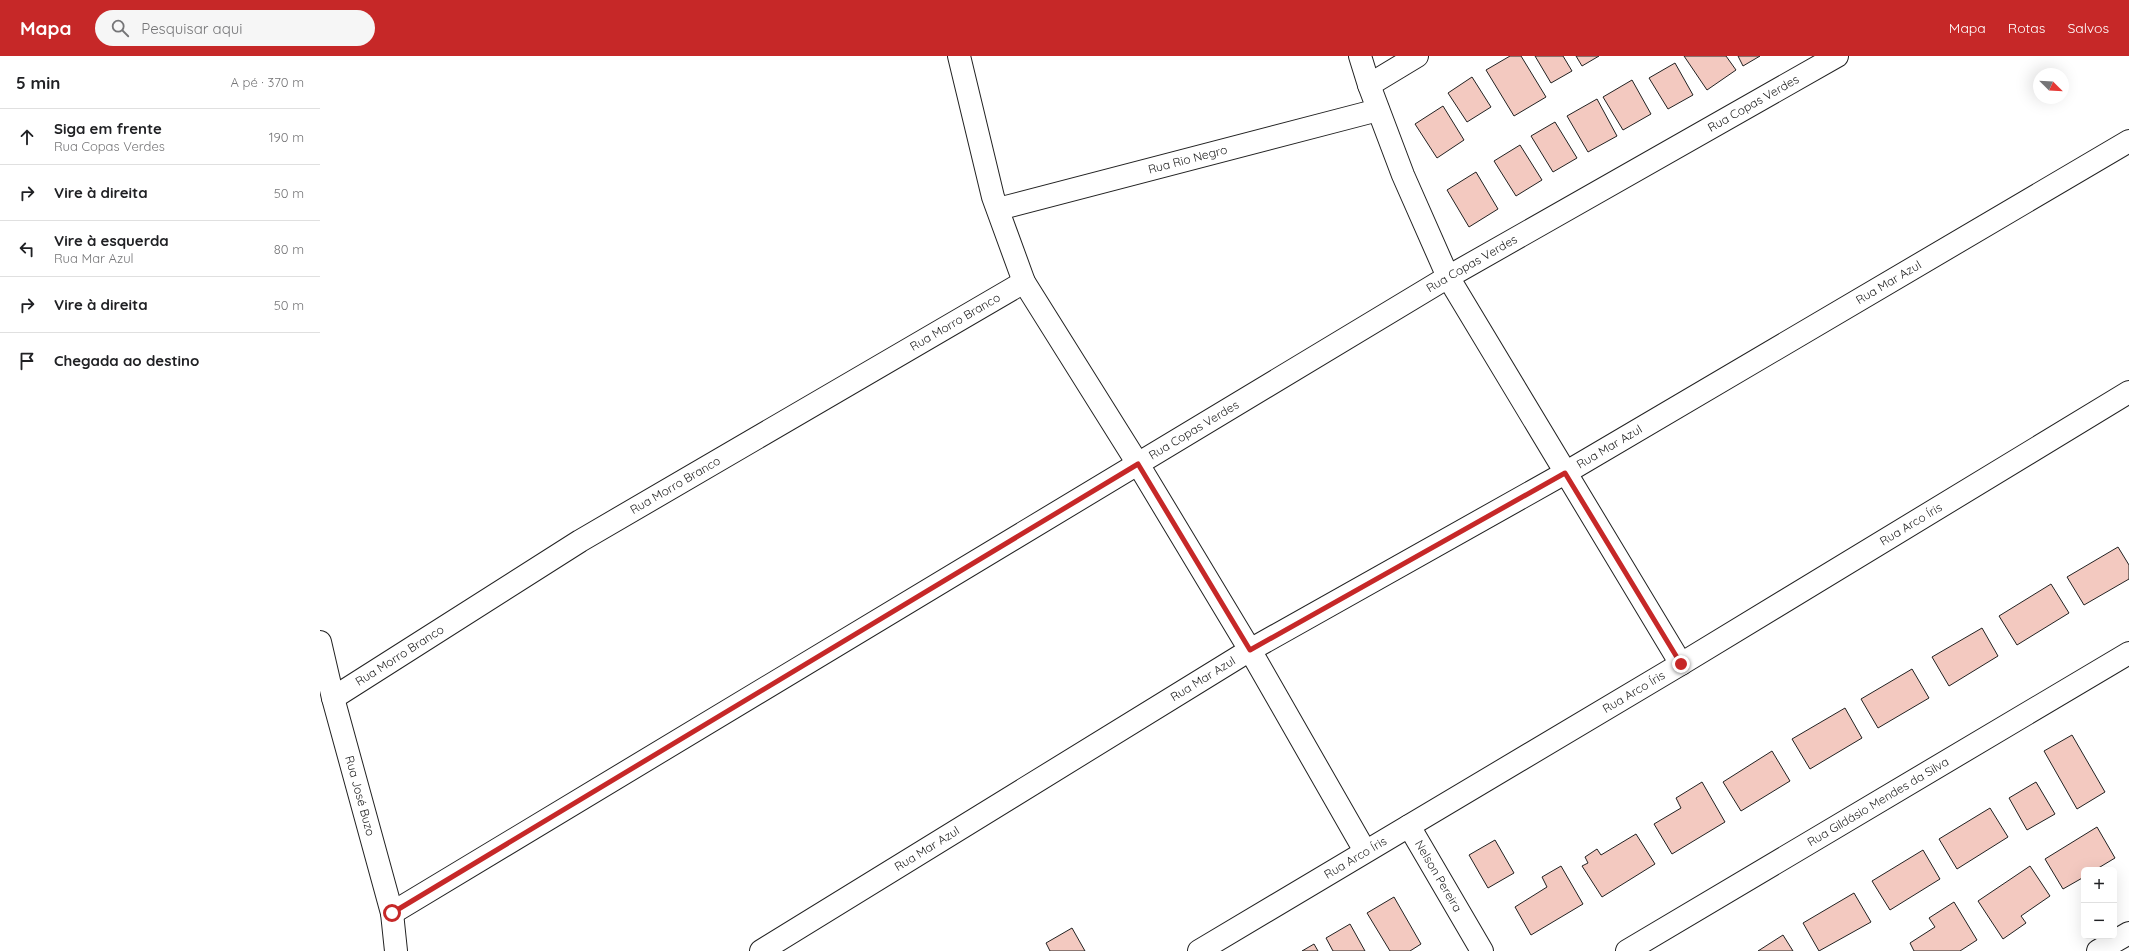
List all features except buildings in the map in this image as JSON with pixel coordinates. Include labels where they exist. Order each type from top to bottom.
[{"type":"street","points":[[959,56],[993,197],[1024,282],[1138,464],[1250,650],[1365,851]]},
{"type":"street","points":[[1360,56],[1378,110],[1403,175],[1448,277],[1681,664]]},
{"type":"street","points":[[1369,85],[1417,56]]},
{"type":"street","name":"Rua Copas Verdes","points":[[392,913],[1448,277],[1837,56]]},
{"type":"street","name":"Rua Rio Negro","points":[[998,209],[1378,110]]},
{"type":"street","name":"Rua Mar Azul","points":[[761,951],[1250,650],[1565,473],[2129,140]]},
{"type":"street","name":"Rua Morro Branco","points":[[333,698],[580,541],[1024,282]]},
{"type":"street","name":"Rua Arco Íris","points":[[1199,951],[1681,664],[2129,392]]},
{"type":"street","name":"Rua José Buzo","points":[[320,642],[333,698],[392,913],[396,951]]},
{"type":"street","name":"Rua Gildásio Mendes da Silva","points":[[1627,951],[2129,653]]},
{"type":"street","name":"Nelson Pereira","points":[[1409,826],[1482,951]]},
{"type":"street","points":[[2098,951],[2129,933]]},
{"type":"route","points":[[392,913],[1138,464],[1250,650],[1565,473],[1681,664]]}]
